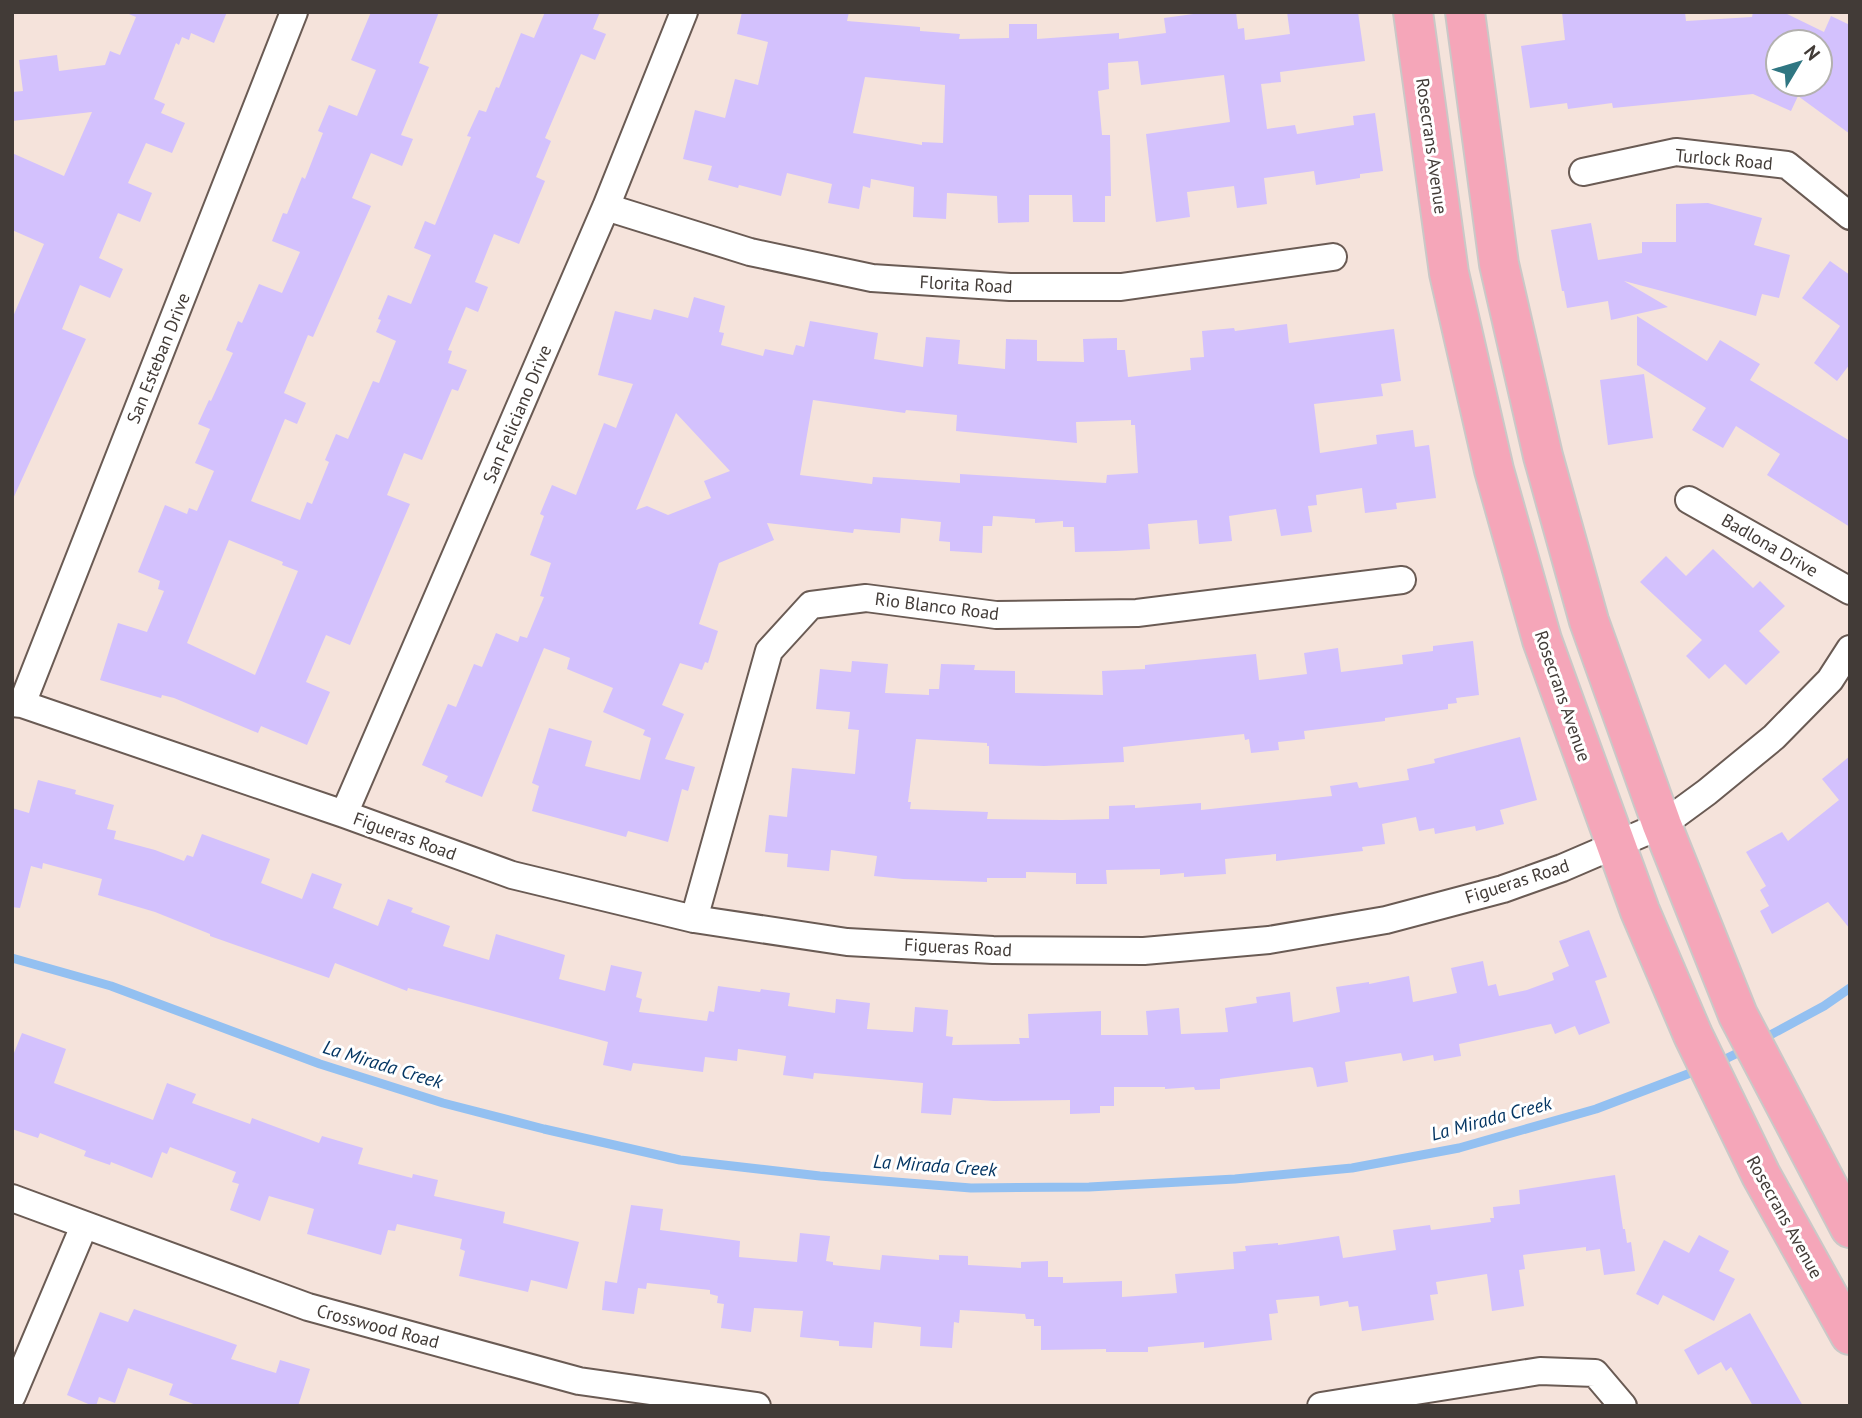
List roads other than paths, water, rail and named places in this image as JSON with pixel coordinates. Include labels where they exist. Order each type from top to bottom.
[{"type":"main road","name":"Rosecrans Avenue","points":[[1413,12],[1449,272],[1494,470],[1542,640],[1640,911],[1693,1035],[1761,1175],[1850,1335]]},
{"type":"main road","points":[[1465,12],[1499,264],[1543,456],[1589,621],[1662,825],[1738,1015],[1850,1228]]},
{"type":"street","name":"San Esteban Drive","points":[[17,703],[294,12]]},
{"type":"street","name":"San Feliciano Drive","points":[[344,814],[606,207],[684,12]]},
{"type":"street","name":"Turlock Road","points":[[1583,172],[1676,152],[1787,165],[1850,216]]},
{"type":"street","name":"Florita Road","points":[[606,207],[750,252],[872,278],[1010,287],[1121,286],[1333,257]]},
{"type":"street","name":"Badlona Drive","points":[[1689,500],[1850,591]]},
{"type":"street","name":"Rio Blanco Road","points":[[694,919],[769,652],[811,605],[866,598],[996,615],[1136,613],[1402,580]]},
{"type":"street","name":"Figueras Road","points":[[17,703],[344,814],[512,875],[694,919],[847,942],[993,950],[1144,951],[1269,940],[1386,920],[1503,889],[1562,868],[1662,825],[1707,792],[1773,737],[1830,680],[1850,649]]},
{"type":"street","name":"Crosswood Road","points":[[12,1199],[308,1307],[577,1394],[757,1406]]},
{"type":"street","points":[[12,1396],[84,1226]]},
{"type":"street","points":[[1321,1406],[1540,1371],[1595,1373],[1623,1406]]},
{"type":"waterway","name":"La Mirada Creek","points":[[12,958],[111,986],[320,1064],[443,1103],[544,1129],[680,1160],[820,1176],[971,1188],[1089,1187],[1235,1179],[1352,1168],[1459,1148],[1596,1109],[1701,1069]]},
{"type":"waterway","name":"La Mirada Creek","points":[[1761,1040],[1824,1006],[1850,988]]},
{"type":"waterway","name":"La Mirada Creek","points":[[1717,1063],[1746,1049]]}]
